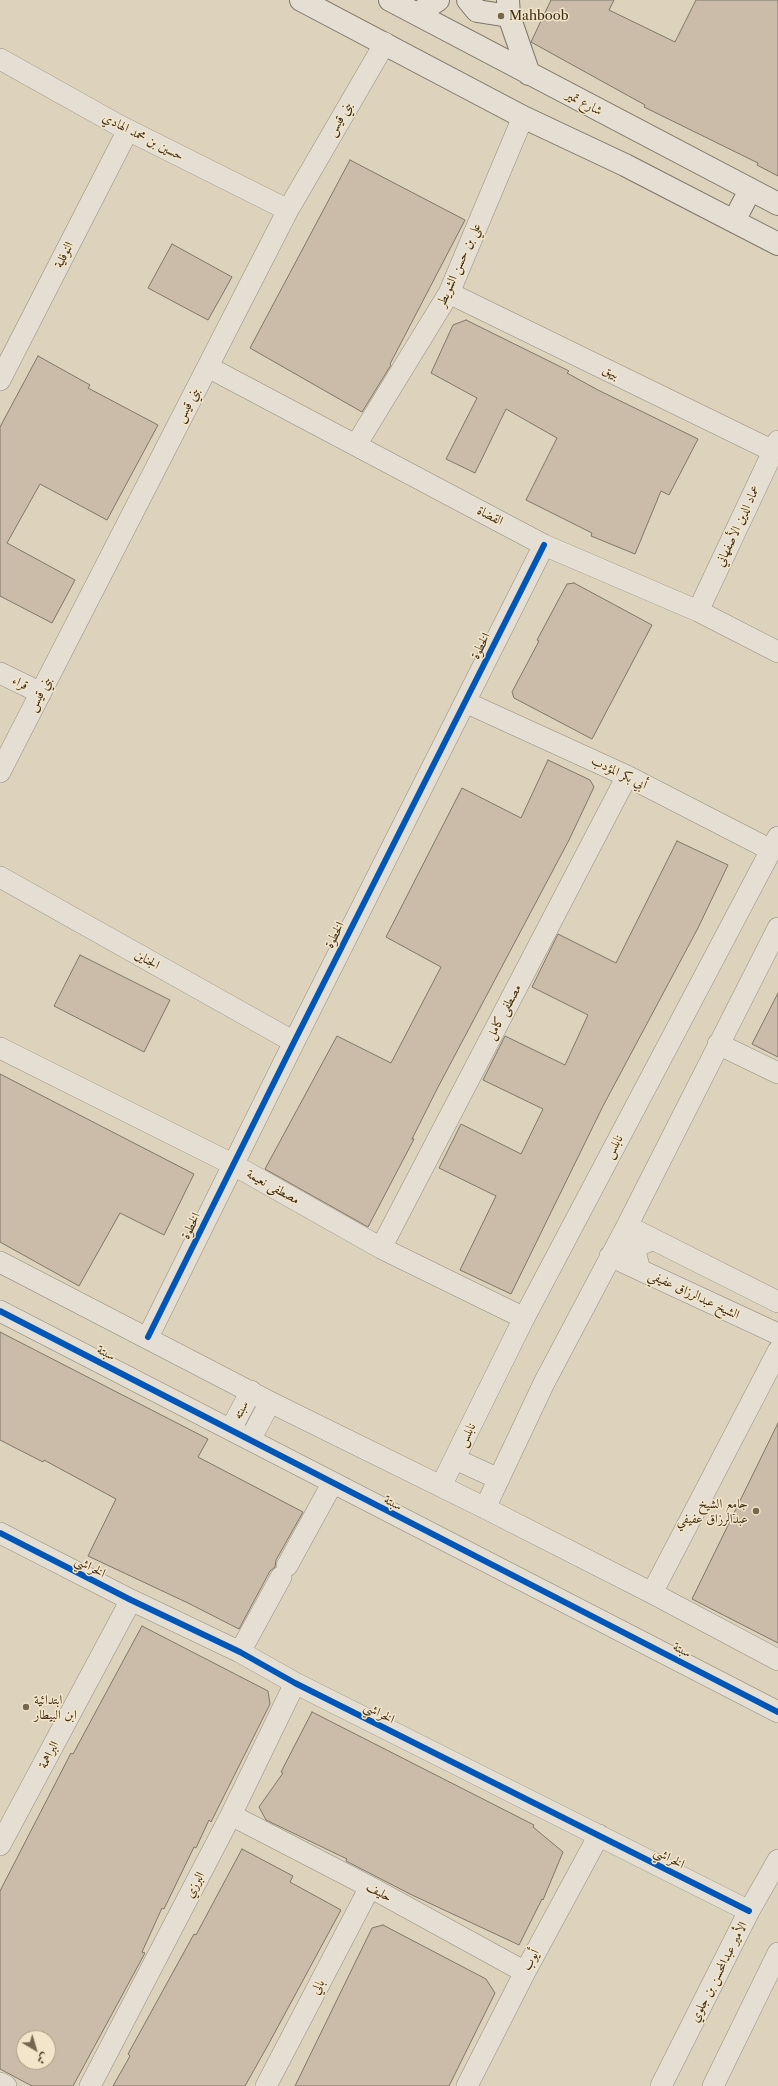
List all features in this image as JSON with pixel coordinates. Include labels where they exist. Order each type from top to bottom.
[{"type":"street","points":[[301,0],[385,43],[522,117],[625,165],[778,244]]},
{"type":"street","name":"شارع تمير","points":[[390,0],[778,204]]},
{"type":"street","points":[[417,14],[438,0]]},
{"type":"street","points":[[468,0],[477,11],[509,8],[529,74]]},
{"type":"street","name":"بني قيس","points":[[0,772],[288,210],[385,43]]},
{"type":"street","name":"حسين بن محمد الهادي","points":[[0,59],[128,130],[288,210]]},
{"type":"street","name":"علي بن حسن الشويطر","points":[[356,445],[449,293],[522,117]]},
{"type":"street","name":"النوفلية","points":[[0,380],[128,130]]},
{"type":"street","points":[[734,221],[750,190]]},
{"type":"street","name":"بيهق","points":[[449,293],[775,446]]},
{"type":"street","name":"القضاة","points":[[208,366],[544,545],[698,612],[778,652]]},
{"type":"street","name":"عماد الدين الأصفهاني","points":[[698,612],[775,446]]},
{"type":"street","name":"الخطوة","points":[[148,1337],[294,1042],[544,545]]},
{"type":"street","name":"قراء","points":[[0,673],[41,693]]},
{"type":"street","name":"أبي بكر المؤدب","points":[[465,702],[774,843]]},
{"type":"street","name":"مصطفى كامل","points":[[381,1248],[627,776]]},
{"type":"street","name":"نابلس","points":[[441,1486],[524,1318],[774,843]]},
{"type":"street","name":"الجناين","points":[[0,877],[294,1042]]},
{"type":"street","points":[[485,1508],[544,1383],[627,1226],[778,928]]},
{"type":"street","points":[[718,1044],[778,1073]]},
{"type":"street","name":"مصطفى نعيمة","points":[[0,1048],[234,1165],[381,1248],[524,1318]]},
{"type":"street","points":[[627,1226],[778,1302]]},
{"type":"street","points":[[640,1270],[634,1248],[653,1238]]},
{"type":"street","name":"الشيخ عبدالرزاق عفيفي","points":[[610,1256],[778,1334]]},
{"type":"street","points":[[0,1262],[148,1337],[270,1402],[441,1486],[652,1593],[778,1660]]},
{"type":"street","name":"سبتة","points":[[0,1311],[231,1429],[332,1484],[778,1712]]},
{"type":"street","points":[[652,1593],[778,1351]]},
{"type":"street","name":"سبته","points":[[231,1429],[251,1392]]},
{"type":"street","name":"سبته","points":[[250,1440],[270,1402]]},
{"type":"street","name":"نابلس","points":[[455,1460],[498,1479]]},
{"type":"street","points":[[240,1652],[332,1484]]},
{"type":"street","name":"الخراشي","points":[[0,1533],[131,1600],[240,1652],[295,1682],[749,1912]]},
{"type":"street","name":"البراهمة","points":[[0,1846],[131,1600]]},
{"type":"street","name":"البرزي","points":[[90,2086],[231,1815],[295,1682]]},
{"type":"street","name":"حليف","points":[[231,1815],[370,1887],[525,1972]]},
{"type":"street","name":"أيوب","points":[[467,2086],[525,1972],[599,1835]]},
{"type":"street","name":"الأمير عبدالمحسن بن جلوي","points":[[661,2086],[749,1912],[778,1860]]},
{"type":"street","name":"بالي","points":[[266,2086],[370,1887]]},
{"type":"street","points":[[713,2086],[778,1954]]},
{"type":"street","points":[[0,2083],[6,2086]]},
{"type":"building","points":[[551,0],[614,0],[609,10],[675,42],[696,0],[778,0],[778,176],[757,165],[758,163],[644,107],[645,105],[531,42]]},
{"type":"building","points":[[350,160],[465,220],[390,364],[391,365],[362,412],[250,348]]},
{"type":"building","points":[[172,244],[232,277],[208,320],[148,288]]},
{"type":"building","points":[[466,320],[569,371],[567,373],[598,390],[698,439],[669,495],[661,491],[635,554],[591,536],[592,533],[526,500],[557,438],[506,409],[475,473],[446,459],[477,398],[431,373],[453,325]]},
{"type":"building","points":[[38,356],[90,385],[88,388],[158,425],[107,520],[40,484],[7,543],[75,580],[52,623],[0,596],[0,427]]},
{"type":"building","points":[[574,583],[652,625],[592,739],[514,698],[512,692],[539,641],[537,640],[567,584]]},
{"type":"building","points":[[548,760],[590,780],[594,787],[569,840],[437,1089],[412,1139],[414,1139],[368,1227],[265,1169],[337,1036],[391,1063],[441,967],[386,937],[462,788],[521,818]]},
{"type":"building","points":[[677,841],[728,865],[698,928],[603,1106],[511,1294],[460,1270],[496,1196],[439,1168],[461,1124],[521,1154],[543,1109],[483,1080],[505,1036],[565,1065],[588,1015],[532,987],[558,934],[616,963]]},
{"type":"building","points":[[80,955],[170,1000],[144,1052],[54,1006]]},
{"type":"building","points":[[778,993],[778,1057],[752,1044]]},
{"type":"building","points":[[0,1074],[194,1174],[164,1235],[120,1213],[79,1286],[0,1242]]},
{"type":"building","points":[[0,1332],[208,1439],[198,1457],[303,1512],[276,1560],[275,1567],[270,1571],[239,1629],[188,1603],[88,1556],[116,1499],[44,1460],[43,1462],[0,1440]]},
{"type":"building","name":"جامع الشيخ عبدالرزاق عفيفي","points":[[778,1423],[778,1643],[692,1599]]},
{"type":"building","points":[[142,1626],[268,1691],[270,1704],[211,1822],[209,1820],[196,1848],[194,1847],[164,1909],[162,1908],[142,1952],[145,1953],[73,2086],[32,2086],[0,2069],[0,1891],[71,1753],[73,1754]]},
{"type":"building","points":[[312,1712],[534,1825],[533,1827],[563,1852],[543,1900],[542,1899],[519,1945],[412,1895],[346,1861],[347,1859],[266,1820],[259,1807],[283,1773],[281,1772]]},
{"type":"building","points":[[242,1849],[293,1876],[290,1882],[341,1910],[268,2045],[245,2086],[113,2086],[130,2056],[128,2054],[194,1934],[196,1935]]},
{"type":"building","points":[[383,1925],[486,1979],[495,1993],[449,2086],[295,2086],[372,1928]]},
{"type":"cycle path","points":[[148,1337],[294,1042],[544,545]]},
{"type":"cycle path","points":[[0,1311],[778,1712]]},
{"type":"cycle path","points":[[0,1533],[131,1600],[240,1652],[295,1683],[749,1911]]},
{"type":"place","name":"Mahboob","points":[[501,16]]},
{"type":"place","name":"جامع الشيخ عبدالرزاق عفيفي","points":[[756,1511]]},
{"type":"place","name":"ابتدائية ابن البيطار","points":[[26,1707]]}]
